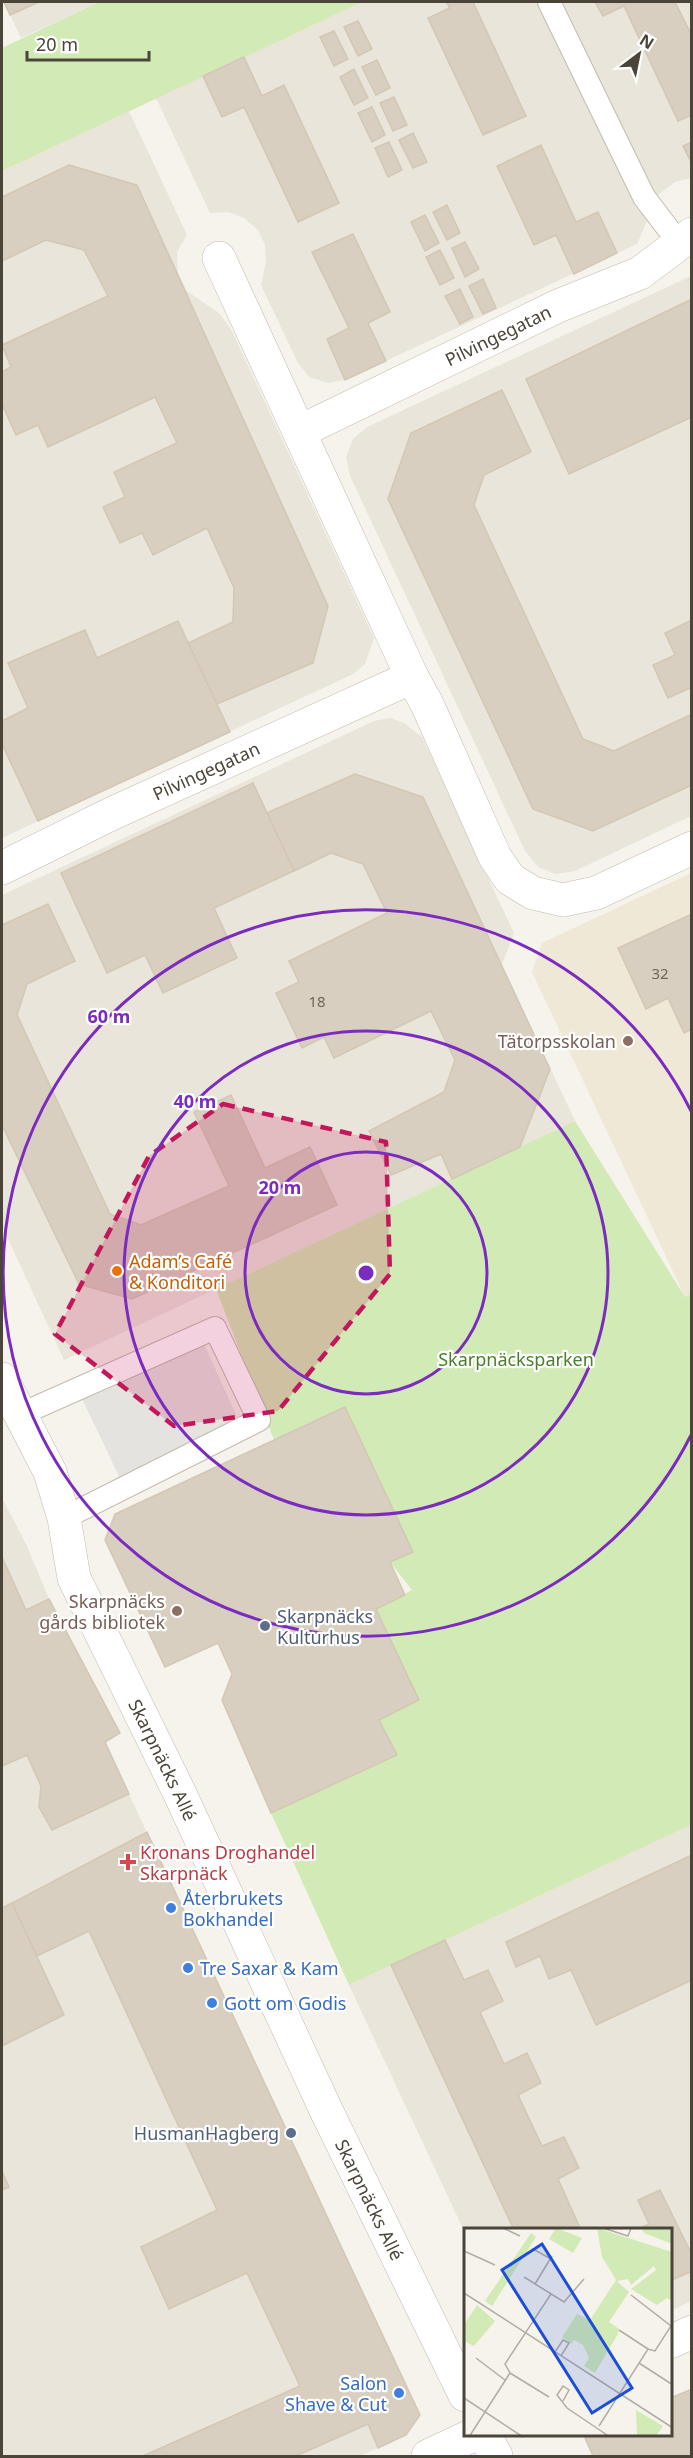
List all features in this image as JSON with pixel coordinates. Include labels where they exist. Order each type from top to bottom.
[{"type":"street","name":"Pilvingegatan","points":[[301,431],[558,306],[640,273],[685,239]]},
{"type":"street","points":[[219,258],[301,431],[412,677],[428,704],[495,857],[510,879],[533,893],[563,900],[596,893],[692,848]]},
{"type":"street","name":"Pilvingegatan","points":[[2,868],[111,814],[412,677]]},
{"type":"street","name":"Skarpnäcks Allé","points":[[2,1379],[50,1472],[64,1518],[74,1578],[180,1794],[326,2110],[464,2393]]},
{"type":"street","points":[[672,2341],[692,2332]]},
{"type":"street","points":[[428,2457],[469,2437]]},
{"type":"street","points":[[486,2437],[496,2457]]},
{"type":"lane","points":[[549,2],[644,197],[685,239]]},
{"type":"lane","points":[[19,1415],[214,1328],[259,1420],[64,1518]]},
{"type":"highlighted area","points":[[223,1104],[386,1142],[390,1274],[278,1411],[174,1426],[55,1334],[149,1156]]},
{"type":"shaded area","points":[[4,2],[99,2],[21,38]]},
{"type":"shaded area","points":[[362,2],[691,2],[691,178],[675,182],[659,194],[637,244],[345,380],[328,383],[309,377],[298,363],[261,285],[266,262],[265,245],[258,230],[244,218],[228,212],[210,213],[156,98]]},
{"type":"shaded area","points":[[129,111],[187,235],[177,252],[178,273],[187,291],[220,314],[232,331],[374,638],[365,664],[353,674],[2,838],[2,171]]},
{"type":"shaded area","points":[[691,276],[691,816],[575,871],[556,874],[538,867],[525,851],[350,476],[346,457],[353,439],[367,427]]},
{"type":"shaded area","points":[[390,718],[404,723],[422,737],[514,933],[502,965],[575,1121],[64,1360],[2,1226],[2,895],[374,721]]},
{"type":"shaded area","name":"Tätorpsskolan","points":[[691,873],[691,1294],[685,1297],[532,972],[542,943]]},
{"type":"shaded area","points":[[199,1333],[243,1430],[126,1491],[76,1386]]},
{"type":"shaded area","points":[[2,1498],[27,1546],[49,1599],[120,1733],[105,1743],[420,2415],[406,2435],[360,2456],[2,2456]]},
{"type":"shaded area","points":[[691,1825],[691,2301],[672,2310],[672,2228],[464,2228],[464,2231],[349,1985]]},
{"type":"green space","points":[[99,2],[362,2],[2,171],[2,48]]},
{"type":"green space","name":"Skarpnäcksparken","points":[[575,1121],[685,1297],[691,1294],[691,1825],[349,1985],[271,1813],[397,1755],[379,1720],[419,1700],[376,1609],[412,1590],[390,1562],[413,1552],[345,1407],[274,1440],[216,1289]]},
{"type":"building","points":[[4,2],[39,2],[10,15]]},
{"type":"building","points":[[446,2],[473,2],[526,116],[483,135],[428,18],[450,8]]},
{"type":"building","points":[[595,2],[675,2],[692,36],[692,115],[678,121],[624,6],[603,16]]},
{"type":"building","points":[[358,21],[372,49],[358,56],[344,27]]},
{"type":"building","points":[[334,31],[348,59],[334,66],[320,37]]},
{"type":"building","points":[[244,57],[262,96],[284,85],[339,203],[298,222],[244,107],[222,117],[203,76]]},
{"type":"building","points":[[377,60],[390,88],[376,95],[362,67]]},
{"type":"building","points":[[354,69],[368,98],[354,105],[340,77]]},
{"type":"building","points":[[394,97],[407,125],[393,131],[380,103]]},
{"type":"building","points":[[372,107],[385,135],[372,142],[358,113]]},
{"type":"building","points":[[413,133],[427,162],[413,168],[399,140]]},
{"type":"building","points":[[389,142],[402,170],[388,177],[375,148]]},
{"type":"building","points":[[692,142],[692,164],[683,146]]},
{"type":"building","points":[[541,145],[576,222],[598,212],[617,253],[574,274],[556,235],[534,245],[497,166]]},
{"type":"building","points":[[69,165],[137,185],[328,606],[313,663],[217,704],[188,643],[233,622],[234,588],[207,528],[153,555],[142,533],[120,543],[103,507],[125,497],[114,472],[177,443],[155,397],[48,447],[38,425],[16,435],[2,404],[2,372],[11,367],[2,345],[108,296],[84,250],[46,240],[2,261],[2,197]]},
{"type":"building","points":[[447,205],[460,233],[447,240],[433,212]]},
{"type":"building","points":[[425,215],[439,243],[425,251],[411,222]]},
{"type":"building","points":[[353,234],[390,312],[368,323],[386,361],[345,380],[327,339],[349,328],[312,252]]},
{"type":"building","points":[[465,242],[479,269],[465,277],[452,248]]},
{"type":"building","points":[[440,250],[454,278],[440,285],[426,257]]},
{"type":"building","points":[[483,279],[496,308],[483,314],[469,286]]},
{"type":"building","points":[[460,289],[473,317],[460,324],[445,296]]},
{"type":"building","points":[[692,299],[692,417],[569,474],[526,379]]},
{"type":"building","points":[[502,390],[531,452],[484,475],[474,505],[583,739],[614,751],[692,714],[692,785],[593,831],[533,809],[388,499],[411,433]]},
{"type":"building","points":[[692,620],[692,691],[690,688],[668,698],[653,665],[675,655],[665,633]]},
{"type":"building","points":[[178,621],[230,732],[38,821],[2,744],[2,721],[28,708],[8,663],[85,630],[97,658]]},
{"type":"building","points":[[355,774],[423,797],[550,1069],[520,1147],[452,1179],[441,1154],[391,1175],[369,1131],[444,1092],[455,1060],[431,1011],[334,1058],[324,1037],[302,1048],[276,993],[299,982],[289,961],[387,913],[363,864],[331,853],[294,871],[267,813]]},
{"type":"building","points":[[253,783],[294,871],[214,908],[237,958],[163,993],[145,955],[107,973],[61,873]]},
{"type":"building","points":[[48,904],[75,961],[27,984],[17,1015],[110,1214],[141,1225],[229,1186],[194,1112],[231,1095],[265,1168],[310,1147],[337,1205],[132,1299],[79,1284],[2,1125],[2,925]]},
{"type":"building","points":[[692,914],[692,1029],[684,1033],[668,998],[646,1009],[618,948]]},
{"type":"building","name":"Skarpnäcks Kulturhus","points":[[345,1407],[413,1552],[390,1562],[405,1595],[376,1609],[419,1700],[379,1720],[397,1755],[271,1813],[222,1700],[232,1674],[218,1643],[165,1667],[105,1540],[115,1514]]},
{"type":"building","points":[[2,1557],[26,1610],[49,1599],[120,1733],[105,1742],[129,1794],[52,1830],[39,1807],[41,1786],[27,1755],[2,1766]]},
{"type":"building","points":[[147,1832],[420,2415],[406,2435],[378,2448],[368,2424],[296,2456],[143,2456],[300,2386],[247,2273],[169,2309],[141,2247],[217,2210],[89,1931],[37,1956],[12,1903]]},
{"type":"building","points":[[692,1855],[692,1980],[596,2025],[571,1970],[549,1979],[540,1956],[516,1967],[506,1942]]},
{"type":"building","points":[[12,1903],[64,2015],[2,2046],[2,1908]]},
{"type":"building","points":[[445,1940],[464,1980],[488,1970],[503,2001],[480,2012],[504,2064],[527,2053],[541,2083],[518,2095],[542,2146],[564,2137],[579,2168],[558,2179],[580,2228],[513,2228],[391,1965]]},
{"type":"building","points":[[2,2171],[9,2187],[2,2190]]},
{"type":"building","points":[[660,2190],[692,2255],[692,2271],[672,2280],[672,2228],[640,2228],[649,2224],[638,2200]]},
{"type":"building","points":[[692,2389],[692,2456],[593,2456],[585,2438],[672,2437],[672,2397]]},
{"type":"place","name":"Tätorpsskolan","points":[[628,1041]]},
{"type":"place","name":"Adam’s Café & Konditori","points":[[117,1271]]},
{"type":"place","name":"Skarpnäcks gårds bibliotek","points":[[177,1611]]},
{"type":"place","name":"Skarpnäcks Kulturhus","points":[[265,1626]]},
{"type":"place","name":"Kronans Droghandel Skarpnäck","points":[[128,1862]]},
{"type":"place","name":"Återbrukets Bokhandel","points":[[171,1908]]},
{"type":"place","name":"Tre Saxar & Kam","points":[[188,1968]]},
{"type":"place","name":"Gott om Godis","points":[[212,2003]]},
{"type":"place","name":"HusmanHagberg","points":[[291,2133]]},
{"type":"place","name":"Salon Shave & Cut","points":[[399,2393]]}]
